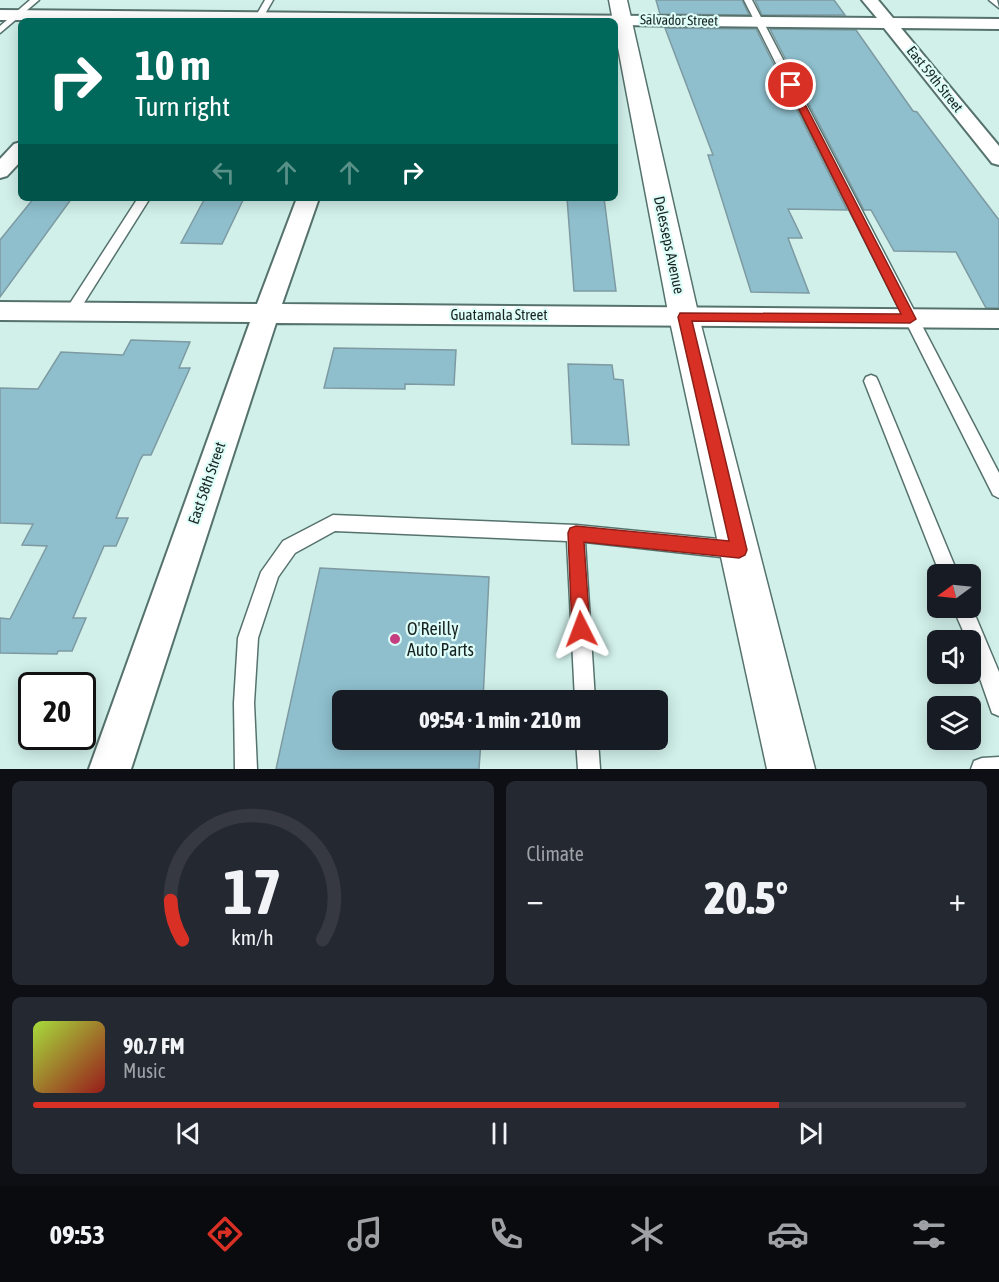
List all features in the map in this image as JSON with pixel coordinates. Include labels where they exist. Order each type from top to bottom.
[{"type":"main road","name":"Delesseps Avenue","points":[[620,10],[684,317],[791,769]]},
{"type":"street","points":[[135,18],[151,0]]},
{"type":"street","points":[[374,18],[380,0]]},
{"type":"street","name":"East 59th Street","points":[[870,0],[999,159]]},
{"type":"street","name":"Salvador Street","points":[[401,18],[620,10],[759,21],[999,24]]},
{"type":"street","name":"Salvador Street","points":[[0,15],[135,18]]},
{"type":"street","points":[[0,172],[18,151]]},
{"type":"street","name":"East 58th Street","points":[[110,769],[266,313],[307,201]]},
{"type":"street","name":"Guatamala Street","points":[[0,311],[999,319]]},
{"type":"lane","points":[[0,30],[36,0]]},
{"type":"lane","points":[[259,18],[269,0]]},
{"type":"lane","points":[[748,0],[999,490]]},
{"type":"lane","points":[[993,0],[999,6]]},
{"type":"lane","points":[[72,311],[142,201]]},
{"type":"lane","points":[[871,381],[945,564]]},
{"type":"lane","points":[[246,769],[244,703],[248,638],[270,572],[289,547],[333,523],[576,533],[739,550]]},
{"type":"lane","points":[[576,533],[584,690]]},
{"type":"lane","points":[[967,618],[987,666],[999,706]]},
{"type":"lane","points":[[588,750],[589,769]]},
{"type":"lane","points":[[982,769],[999,768]]},
{"type":"building","points":[[656,0],[742,0],[749,15],[660,14]]},
{"type":"building","points":[[755,0],[834,0],[845,15],[762,15]]},
{"type":"building","points":[[665,28],[756,29],[847,210],[788,209],[802,238],[788,238],[809,293],[751,292],[708,155],[713,155]]},
{"type":"building","points":[[770,29],[856,30],[913,111],[917,112],[999,220],[999,308],[986,308],[956,252],[894,251],[871,210],[864,210]]},
{"type":"building","points":[[32,201],[70,201],[0,297],[0,240]]},
{"type":"building","points":[[203,201],[243,201],[222,244],[181,243]]},
{"type":"building","points":[[567,201],[604,201],[616,291],[574,291]]},
{"type":"building","points":[[131,340],[190,342],[179,368],[190,368],[151,455],[143,455],[140,460],[116,518],[128,518],[116,546],[104,546],[73,618],[86,618],[72,651],[58,651],[57,654],[0,653],[0,618],[10,619],[47,546],[22,545],[33,524],[0,523],[0,388],[38,389],[61,352],[123,355]]},
{"type":"building","points":[[334,348],[456,350],[454,385],[405,384],[405,389],[324,388]]},
{"type":"building","points":[[568,364],[612,365],[614,379],[623,380],[629,445],[572,444]]},
{"type":"building","name":"O'Reilly Auto Parts","points":[[320,568],[489,577],[483,690],[332,690],[332,750],[480,750],[479,769],[276,769]]},
{"type":"place","name":"O'Reilly Auto Parts","points":[[395,639]]},
{"type":"route","points":[[581,629],[576,533],[690,547],[739,550],[684,317],[910,319],[791,85]]}]
